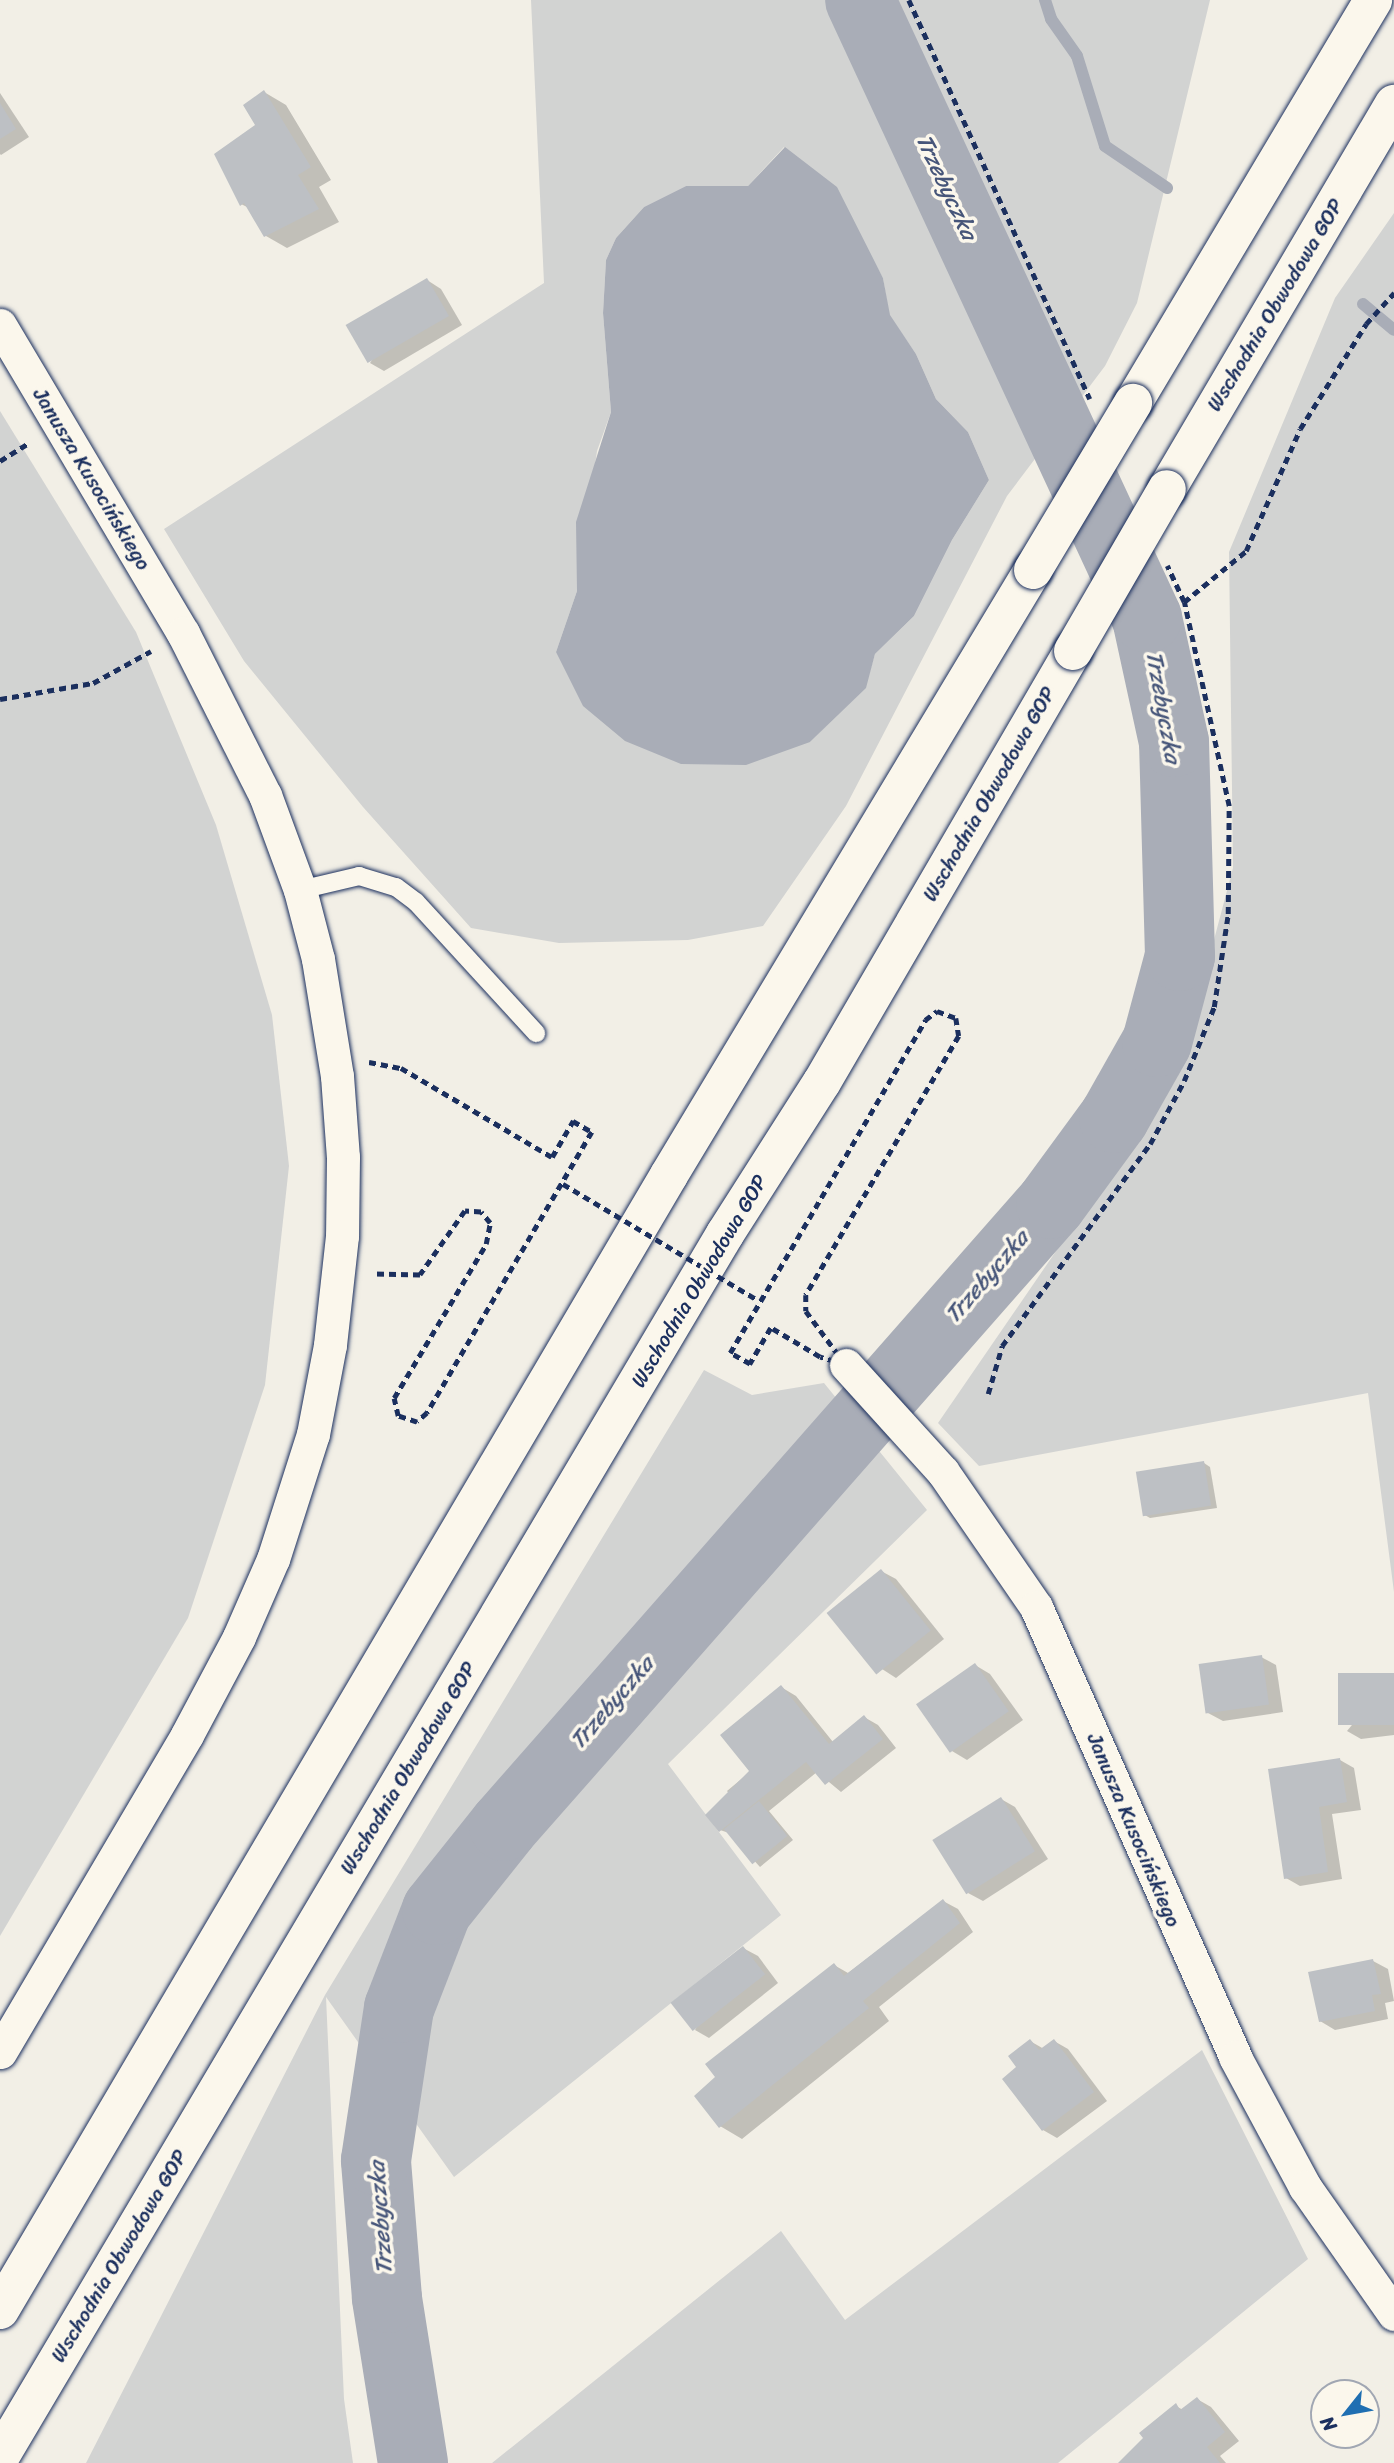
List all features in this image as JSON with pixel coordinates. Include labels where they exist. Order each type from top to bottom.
[{"type":"highway","points":[[0,2311],[669,1175],[1373,0]]},
{"type":"highway","name":"Wschodnia Obwodowa GOP","points":[[0,2456],[718,1246],[822,1082],[1394,104]]},
{"type":"street","name":"Janusza Kusocińskiego","points":[[0,325],[183,633],[247,756],[299,890],[328,1009],[343,1157],[336,1307],[313,1434],[273,1559],[221,1673],[0,2052]]},
{"type":"street","name":"Janusza Kusocińskiego","points":[[846,1365],[912,1437],[991,1538],[1036,1607],[1235,2057],[1305,2187],[1394,2314]]},
{"type":"lane","points":[[299,890],[359,876],[396,887],[416,902],[536,1033]]},
{"type":"path","points":[[909,0],[1094,408]]},
{"type":"path","points":[[1184,602],[1246,551],[1300,429],[1366,324],[1394,293]]},
{"type":"path","points":[[0,461],[31,442]]},
{"type":"path","points":[[988,1394],[1002,1346],[1150,1144],[1184,1082],[1214,1007],[1228,914],[1229,806],[1184,602],[1161,554]]},
{"type":"path","points":[[0,699],[93,683],[153,650]]},
{"type":"path","points":[[811,1352],[771,1328],[750,1364],[730,1353],[925,1020],[937,1011],[950,1013],[959,1023],[959,1037],[808,1289],[804,1305],[846,1365]]},
{"type":"path","points":[[361,1062],[381,1061],[401,1068],[552,1157],[573,1121],[592,1132],[425,1416],[414,1422],[403,1420],[396,1413],[394,1398],[486,1244],[490,1223],[481,1212],[469,1210],[455,1220],[420,1275],[366,1273]]},
{"type":"path","points":[[563,1184],[759,1301]]},
{"type":"shaded area","points":[[531,0],[1210,0],[1137,303],[1105,366],[1007,496],[846,806],[763,926],[688,940],[559,943],[471,928],[363,807],[244,661],[164,529],[544,283]],"holes":[[[784,147],[862,240],[883,278],[889,315],[916,354],[936,399],[968,432],[989,480],[952,540],[914,616],[875,654],[865,688],[810,742],[556,652],[577,591],[597,451],[611,412],[603,313],[606,260],[616,238],[644,207],[686,186],[748,186]]]},
{"type":"shaded area","points":[[785,147],[837,187],[883,278],[890,315],[916,354],[936,399],[968,432],[989,480],[952,540],[914,616],[875,654],[866,688],[810,742],[746,765],[681,764],[625,741],[583,706],[556,652],[577,591],[576,522],[611,412],[603,313],[606,260],[616,238],[644,207],[686,186],[748,186]]},
{"type":"shaded area","points":[[1394,213],[1394,1592],[1368,1393],[979,1466],[938,1423],[1179,1072],[1233,868],[1229,552],[1335,298]]},
{"type":"shaded area","points":[[0,411],[136,632],[216,825],[272,1015],[289,1166],[265,1385],[188,1618],[0,1936]]},
{"type":"shaded area","points":[[704,1370],[752,1395],[824,1383],[927,1510],[668,1764],[781,1915],[454,2177],[326,1997],[344,2399],[353,2463],[86,2463],[325,1995]]},
{"type":"shaded area","points":[[1202,2050],[1308,2259],[1058,2463],[492,2463],[781,2231],[845,2320]]},
{"type":"building","points":[[264,90],[311,167],[298,175],[319,209],[264,237],[244,203],[240,206],[214,154],[255,125],[243,105]]},
{"type":"building","points":[[0,103],[16,129],[0,139]]},
{"type":"building","points":[[427,278],[449,316],[368,363],[346,325]]},
{"type":"building","points":[[1204,1461],[1211,1505],[1143,1516],[1136,1472]]},
{"type":"building","points":[[881,1569],[931,1630],[876,1674],[827,1613]]},
{"type":"building","points":[[1262,1655],[1269,1705],[1206,1713],[1199,1664]]},
{"type":"building","points":[[975,1663],[1009,1711],[950,1753],[916,1704]]},
{"type":"building","points":[[1338,1673],[1394,1673],[1394,1725],[1338,1725]]},
{"type":"building","points":[[781,1685],[829,1744],[864,1715],[883,1739],[825,1785],[806,1762],[719,1832],[705,1815],[749,1771],[720,1735]]},
{"type":"building","points":[[1340,1758],[1347,1802],[1319,1807],[1328,1872],[1284,1879],[1268,1769]]},
{"type":"building","points":[[1001,1797],[1035,1851],[966,1894],[932,1840]]},
{"type":"building","points":[[759,1801],[787,1836],[752,1864],[724,1829]]},
{"type":"building","points":[[943,1899],[960,1923],[863,2001],[869,2008],[719,2128],[694,2096],[715,2077],[705,2064],[834,1963],[844,1976]]},
{"type":"building","points":[[743,1946],[765,1974],[693,2031],[671,2003]]},
{"type":"building","points":[[1373,1959],[1381,1994],[1372,1995],[1375,2011],[1319,2022],[1308,1972]]},
{"type":"building","points":[[1030,2039],[1039,2050],[1054,2039],[1094,2092],[1042,2131],[1002,2079],[1016,2067],[1008,2056]]},
{"type":"building","points":[[1197,2397],[1225,2432],[1207,2447],[1220,2463],[1118,2463],[1143,2438],[1139,2433],[1176,2403],[1180,2410]]},
{"type":"waterway","name":"Trzebyczka","points":[[413,2463],[387,2298],[376,2160],[399,2008],[437,1910],[504,1826],[1051,1204],[1114,1118],[1157,1042],[1180,956],[1174,742],[1147,618],[860,0]]},
{"type":"waterway","points":[[1045,0],[1051,19],[1077,56],[1105,146],[1167,188]]},
{"type":"waterway","points":[[1363,304],[1394,330]]}]
